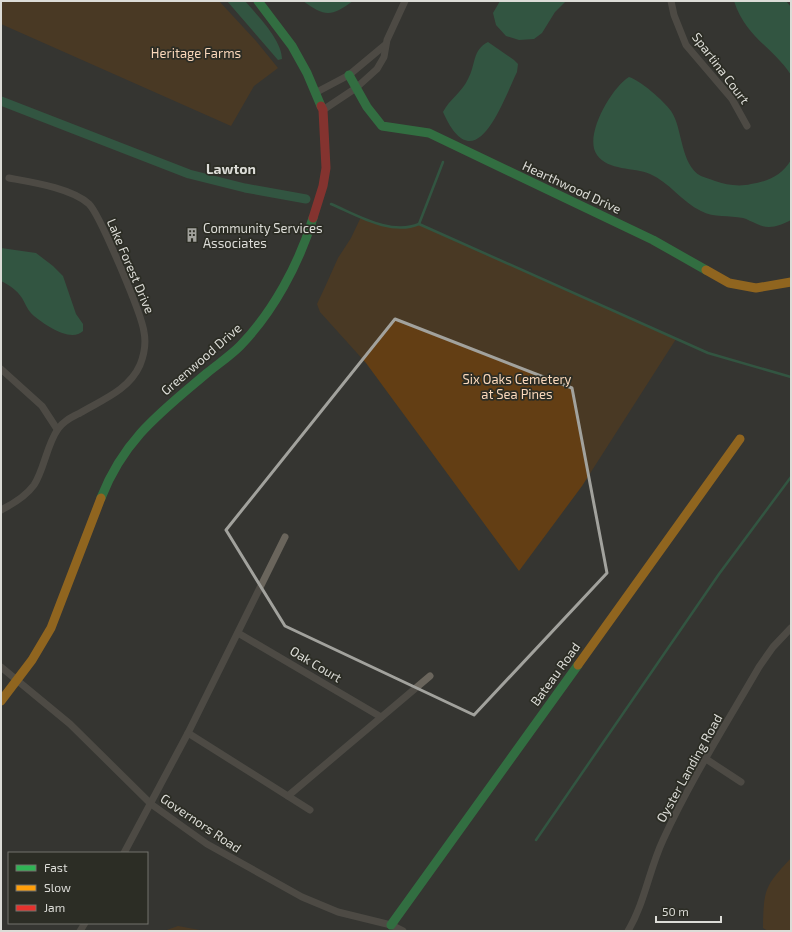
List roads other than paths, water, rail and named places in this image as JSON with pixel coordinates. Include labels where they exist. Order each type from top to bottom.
[{"type":"street","name":"Greenwood Drive","points":[[1,701],[19,680],[39,652],[57,616],[104,491],[121,457],[132,441],[152,419],[239,347],[270,309],[285,283],[308,234],[323,186],[326,151],[323,110],[307,73],[292,46],[282,30],[258,1]]},
{"type":"street","points":[[323,110],[356,88],[377,69],[384,57],[385,45],[405,1]]},
{"type":"street","name":"Spartina Court","points":[[671,1],[674,15],[686,46],[732,99],[747,126]]},
{"type":"street","points":[[315,94],[349,75],[385,45]]},
{"type":"street","name":"Hearthwood Drive","points":[[349,75],[367,107],[382,126],[429,133],[653,240],[730,283],[756,288],[791,282]]},
{"type":"street","name":"Lake Forest Drive","points":[[1,510],[26,495],[35,484],[57,429],[66,420],[122,388],[140,365],[144,350],[145,332],[140,316],[101,225],[89,205],[82,199],[47,185],[9,178]]},
{"type":"street","points":[[1,369],[42,406],[57,429]]},
{"type":"street","name":"Bateau Road","points":[[391,925],[740,439]]},
{"type":"street","points":[[125,852],[188,733],[285,537]]},
{"type":"street","name":"Oyster Landing Road","points":[[628,931],[639,911],[652,868],[663,840],[706,759],[766,656],[791,628]]},
{"type":"street","name":"Oak Court","points":[[238,633],[381,717]]},
{"type":"street","points":[[1,667],[4,673],[19,680]]},
{"type":"street","points":[[288,796],[430,676]]},
{"type":"street","name":"Governors Road","points":[[19,680],[70,724],[151,804],[207,844],[286,889],[338,912],[391,925],[403,931]]},
{"type":"street","points":[[188,733],[310,810]]},
{"type":"street","points":[[706,759],[741,782]]},
{"type":"street","points":[[628,931],[633,931]]},
{"type":"waterway","points":[[1,101],[189,174],[245,188],[306,199]]},
{"type":"waterway","points":[[419,224],[443,162]]},
{"type":"waterway","points":[[331,204],[374,223],[386,226],[408,227],[419,224],[708,353],[791,377]]},
{"type":"waterway","points":[[536,840],[719,574],[791,477]]},
{"type":"place","name":"Community Services Associates","points":[[192,235]]},
{"type":"district","name":"Lawton","points":[[231,168]]},
{"type":"park label","name":"Heritage Farms","points":[[196,53]]},
{"type":"park label","name":"Six Oaks Cemetery at Sea Pines","points":[[517,386]]}]
